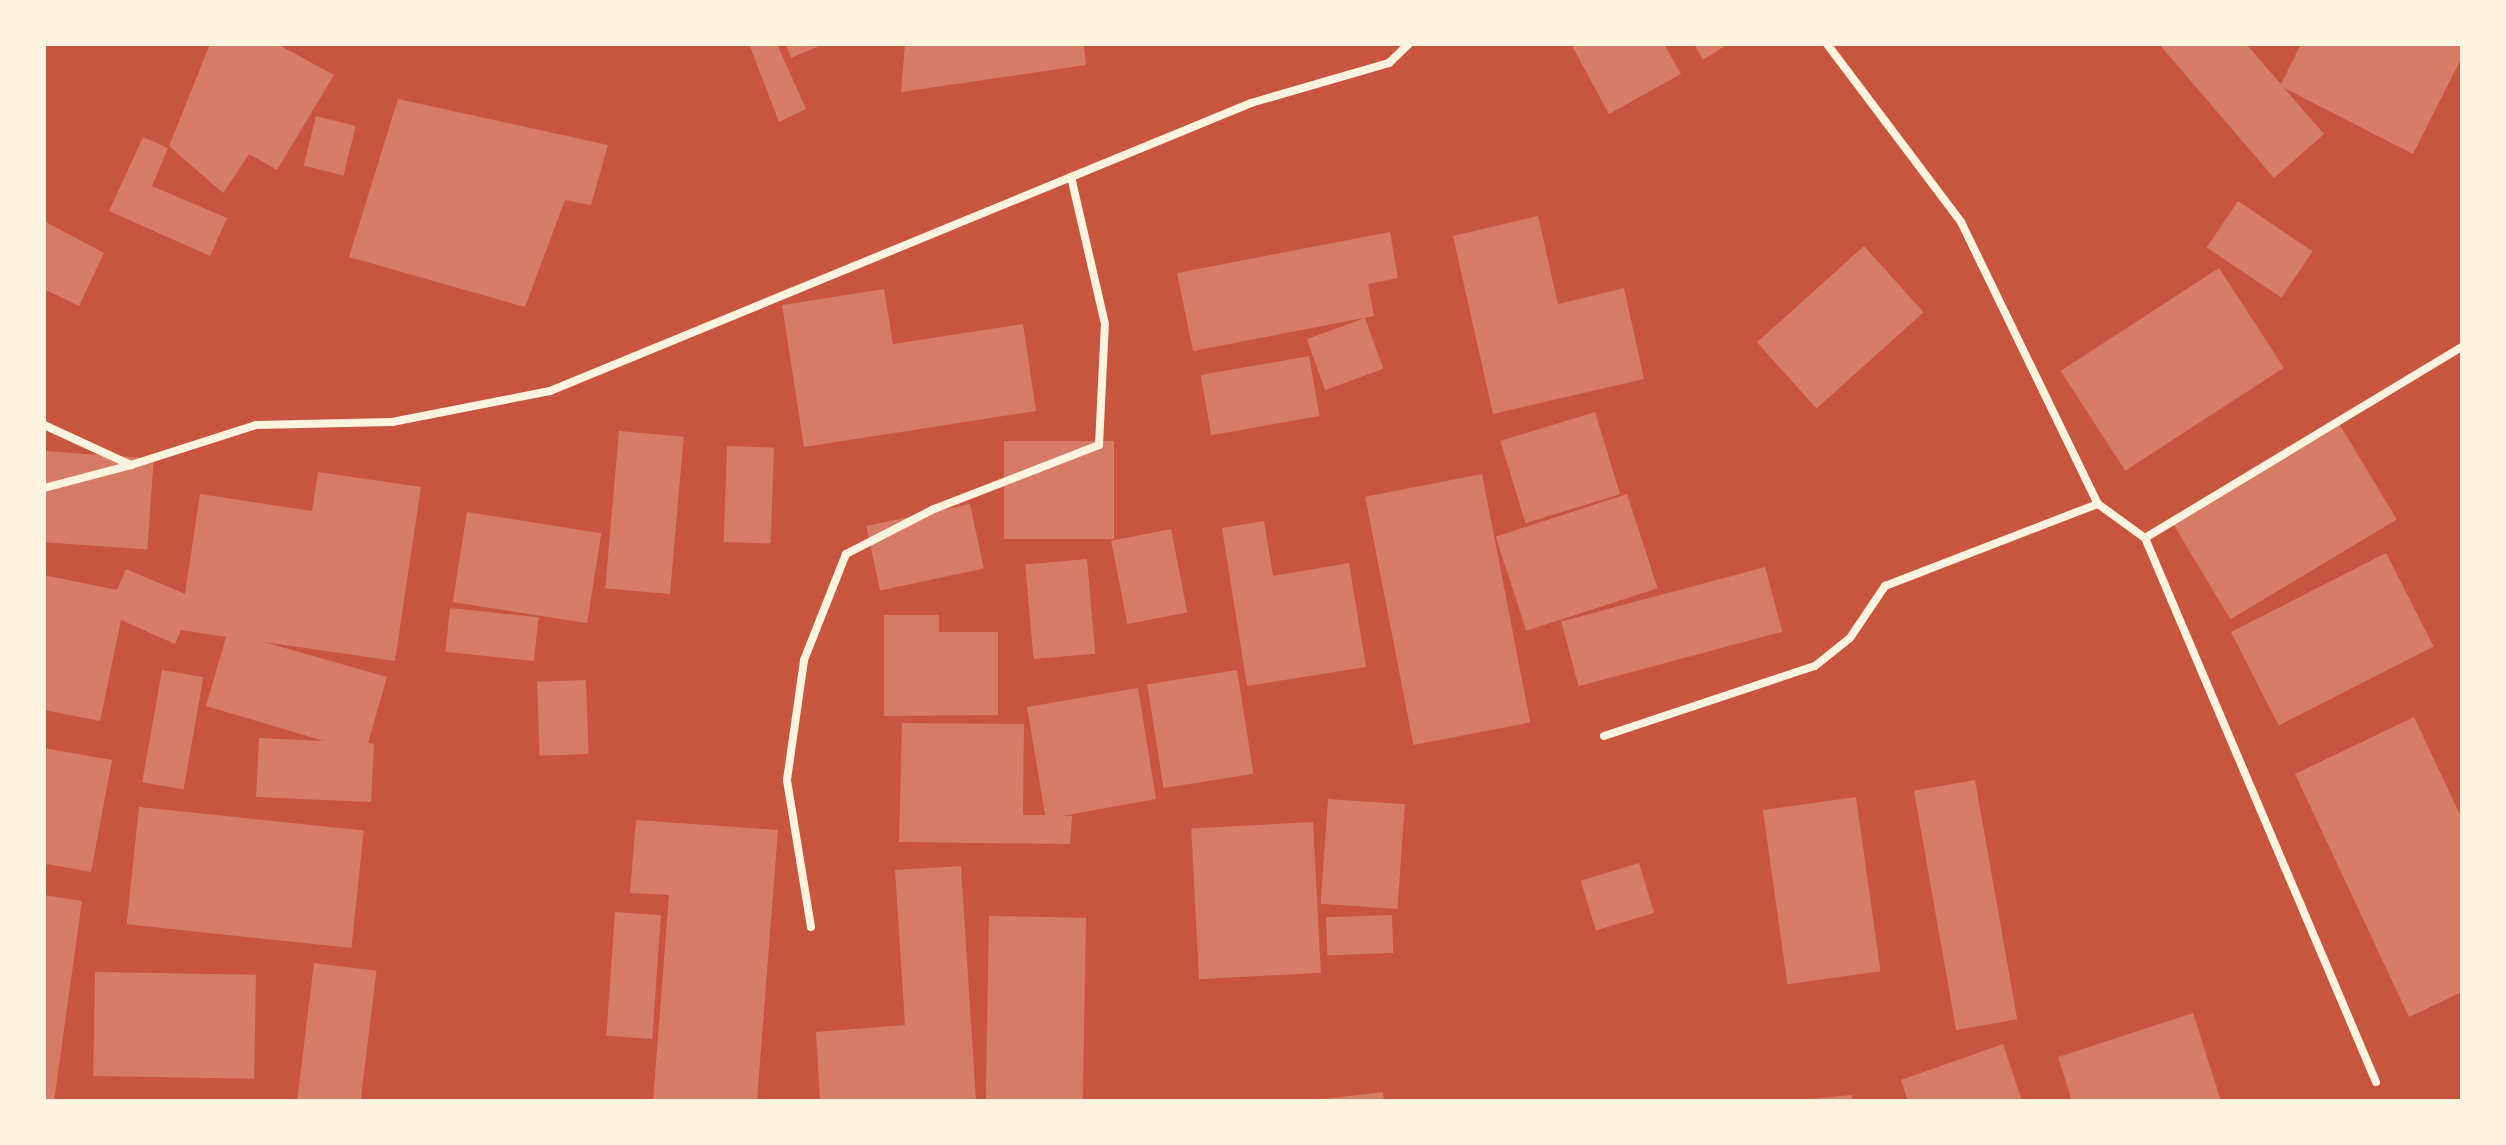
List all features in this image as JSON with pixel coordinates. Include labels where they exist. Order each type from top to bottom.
[{"type":"street","points":[[44,488],[131,465],[256,425],[392,422],[550,391],[1251,103],[1389,63],[1409,44]]},
{"type":"street","points":[[1827,44],[1961,222],[2098,504],[2145,538],[2376,1082]]},
{"type":"street","points":[[811,927],[787,780],[804,660],[846,554],[934,509],[1099,445],[1105,324],[1071,177]]},
{"type":"street","points":[[2145,538],[2462,347]]},
{"type":"street","points":[[44,425],[131,465]]},
{"type":"street","points":[[1604,736],[1815,666],[1850,638],[1885,586],[2098,504]]},
{"type":"building","points":[[210,44],[277,44],[334,75],[277,170],[249,154],[223,193],[169,146]]},
{"type":"building","points":[[749,44],[777,44],[806,109],[779,122]]},
{"type":"building","points":[[786,44],[824,44],[791,58]]},
{"type":"building","points":[[905,44],[1084,44],[1086,65],[901,92]]},
{"type":"building","points":[[1571,44],[1664,44],[1681,74],[1609,114]]},
{"type":"building","points":[[1694,44],[1728,44],[1703,60]]},
{"type":"building","points":[[2159,44],[2246,44],[2281,84],[2301,44],[2462,44],[2462,57],[2413,154],[2284,88],[2324,134],[2274,178]]},
{"type":"building","points":[[398,99],[608,145],[591,205],[565,200],[525,307],[349,257]]},
{"type":"building","points":[[316,116],[356,126],[343,175],[304,165]]},
{"type":"building","points":[[143,137],[168,148],[152,186],[227,218],[210,256],[109,211]]},
{"type":"building","points":[[2238,201],[2313,251],[2281,298],[2207,247]]},
{"type":"building","points":[[1538,216],[1558,304],[1624,288],[1644,379],[1493,414],[1453,236]]},
{"type":"building","points":[[44,221],[104,253],[79,306],[44,289]]},
{"type":"building","points":[[1390,232],[1398,278],[1368,284],[1374,316],[1193,351],[1177,273]]},
{"type":"building","points":[[1864,246],[1924,312],[1817,408],[1757,342]]},
{"type":"building","points":[[2219,268],[2284,368],[2125,471],[2060,371]]},
{"type":"building","points":[[884,289],[893,344],[1023,324],[1036,411],[804,447],[782,305]]},
{"type":"building","points":[[1365,318],[1383,369],[1325,390],[1307,339]]},
{"type":"building","points":[[1309,356],[1320,416],[1211,435],[1201,375]]},
{"type":"building","points":[[1595,412],[1620,494],[1525,523],[1500,441]]},
{"type":"building","points":[[2337,420],[2397,519],[2230,619],[2171,520]]},
{"type":"building","points":[[619,431],[684,437],[670,594],[605,588]]},
{"type":"building","points":[[1004,441],[1114,441],[1114,539],[1004,539]]},
{"type":"building","points":[[727,446],[774,448],[771,544],[724,542]]},
{"type":"building","points":[[44,451],[154,459],[147,549],[44,542]]},
{"type":"building","points":[[318,472],[421,487],[395,661],[264,642],[387,677],[368,743],[374,744],[371,802],[256,797],[259,738],[324,741],[206,706],[226,637],[181,630],[175,644],[121,620],[100,721],[44,710],[44,575],[117,590],[126,569],[185,594],[200,494],[312,511]]},
{"type":"building","points":[[1482,474],[1530,722],[1413,745],[1365,497]]},
{"type":"building","points":[[1627,494],[1658,588],[1526,631],[1496,537]]},
{"type":"building","points":[[970,504],[984,569],[880,591],[866,526]]},
{"type":"building","points":[[467,512],[601,533],[587,623],[453,602]]},
{"type":"building","points":[[1264,521],[1273,576],[1349,563],[1366,667],[1247,686],[1222,528]]},
{"type":"building","points":[[1171,529],[1187,612],[1127,624],[1111,541]]},
{"type":"building","points":[[2386,553],[2434,647],[2279,726],[2231,632]]},
{"type":"building","points":[[1087,559],[1095,654],[1034,659],[1025,564]]},
{"type":"building","points":[[1765,567],[1782,632],[1579,686],[1561,622]]},
{"type":"building","points":[[450,608],[539,617],[534,661],[445,652]]},
{"type":"building","points":[[884,615],[939,615],[939,632],[998,632],[998,715],[884,716]]},
{"type":"building","points":[[162,670],[203,677],[184,790],[142,782]]},
{"type":"building","points":[[1237,670],[1253,774],[1164,788],[1147,684]]},
{"type":"building","points":[[586,680],[589,754],[540,756],[537,682]]},
{"type":"building","points":[[1138,688],[1156,799],[1062,816],[1072,816],[1070,844],[899,842],[902,723],[1024,724],[1023,815],[1045,815],[1027,707]]},
{"type":"building","points":[[2414,717],[2462,819],[2462,992],[2409,1017],[2295,774]]},
{"type":"building","points":[[44,748],[112,760],[91,872],[47,864],[44,872]]},
{"type":"building","points":[[1975,780],[2017,1019],[1956,1030],[1914,791]]},
{"type":"building","points":[[1856,797],[1880,971],[1787,984],[1763,810]]},
{"type":"building","points":[[1328,799],[1405,804],[1397,909],[1321,904]]},
{"type":"building","points":[[139,807],[364,831],[351,948],[127,924]]},
{"type":"building","points":[[636,820],[778,830],[757,1101],[653,1101],[669,895],[630,893]]},
{"type":"building","points":[[1313,822],[1321,973],[1199,979],[1191,828]]},
{"type":"building","points":[[1639,863],[1654,913],[1596,931],[1581,881]]},
{"type":"building","points":[[961,866],[976,1101],[820,1101],[816,1032],[905,1025],[895,870]]},
{"type":"building","points":[[44,895],[82,901],[54,1101],[44,1101]]},
{"type":"building","points":[[615,912],[661,915],[652,1039],[606,1036]]},
{"type":"building","points":[[1392,915],[1393,953],[1327,955],[1326,917]]},
{"type":"building","points":[[989,916],[1086,918],[1083,1101],[986,1101]]},
{"type":"building","points":[[314,963],[377,971],[361,1101],[297,1101]]},
{"type":"building","points":[[95,972],[256,975],[254,1079],[93,1076]]},
{"type":"building","points":[[2193,1013],[2221,1101],[2072,1101],[2058,1057]]},
{"type":"building","points":[[2003,1044],[2022,1101],[1908,1101],[1901,1080]]},
{"type":"building","points":[[1383,1092],[1384,1101],[1324,1101],[1324,1099]]},
{"type":"building","points":[[1852,1095],[1852,1101],[1811,1101],[1811,1099]]}]
